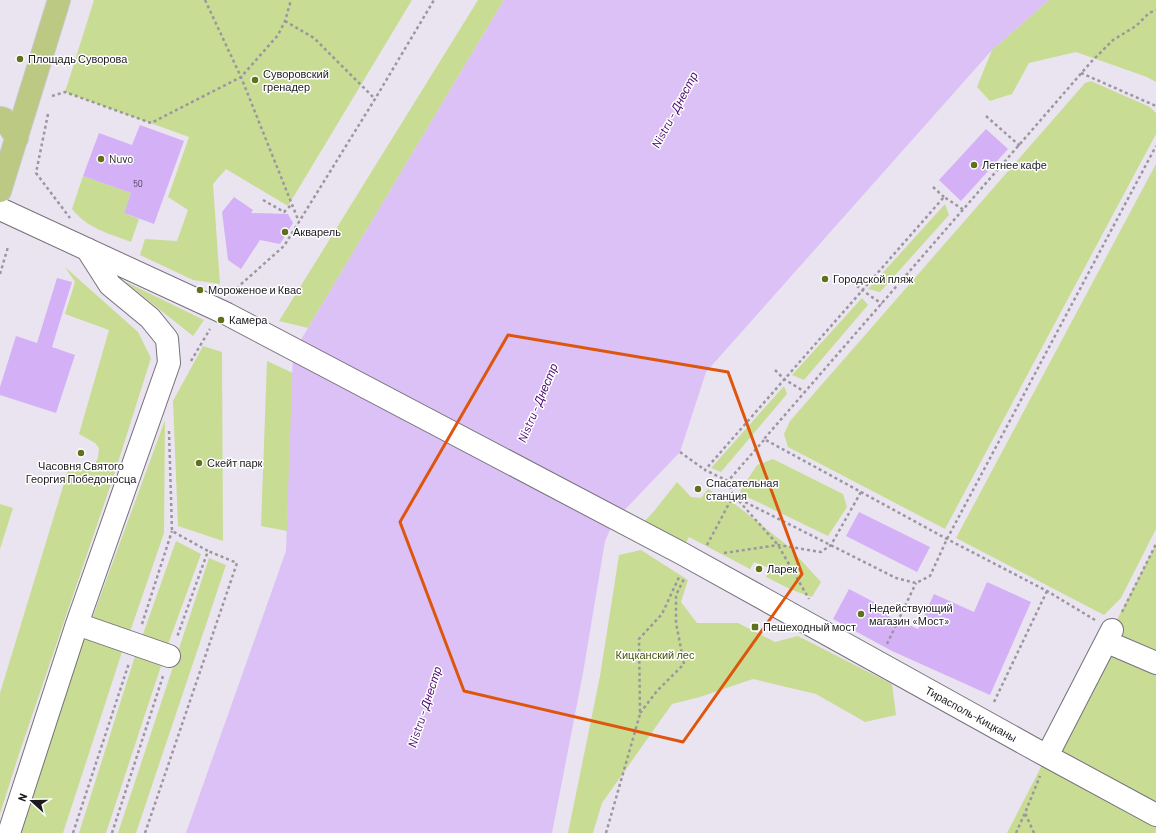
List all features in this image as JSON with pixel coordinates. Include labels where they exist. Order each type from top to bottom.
[{"type":"main road","points":[[0,191],[59,0]]},
{"type":"main road","points":[[0,118],[4,119],[17,138]]},
{"type":"street","name":"Тирасполь-Кицканы","points":[[0,209],[227,314],[684,555],[1048,757],[1156,815]]},
{"type":"street","points":[[9,833],[78,624],[170,363],[167,339],[150,318],[110,285],[87,249]]},
{"type":"street","points":[[78,624],[169,656]]},
{"type":"street","points":[[1048,757],[1110,636],[1156,664]]},
{"type":"path","points":[[205,0],[241,77],[299,222]]},
{"type":"path","points":[[51,96],[65,92],[151,123],[241,77],[278,35],[285,21],[291,0]]},
{"type":"path","points":[[240,286],[284,246],[434,0]]},
{"type":"path","points":[[728,481],[1081,74],[1113,40],[1136,26],[1149,14],[1156,10]]},
{"type":"path","points":[[285,21],[314,38],[375,99]]},
{"type":"path","points":[[1081,74],[1156,106]]},
{"type":"path","points":[[986,116],[1020,146]]},
{"type":"path","points":[[885,649],[916,583],[930,576],[947,539],[1156,146]]},
{"type":"path","points":[[933,187],[944,197],[964,210]]},
{"type":"path","points":[[705,470],[944,197]]},
{"type":"path","points":[[263,200],[284,212],[291,205]]},
{"type":"path","points":[[0,274],[8,247]]},
{"type":"path","points":[[852,282],[882,304]]},
{"type":"path","points":[[775,370],[784,379],[805,392]]},
{"type":"path","points":[[73,833],[172,531],[168,425]]},
{"type":"path","points":[[764,440],[1047,591],[1110,636],[1156,544]]},
{"type":"path","points":[[680,452],[705,470],[728,481],[733,496],[778,545],[811,603]]},
{"type":"path","points":[[717,554],[778,545],[821,552],[831,545],[861,492]]},
{"type":"path","points":[[684,555],[706,548],[733,496]]},
{"type":"path","points":[[738,500],[896,578],[916,583]]},
{"type":"path","points":[[145,833],[237,563],[208,551],[172,531]]},
{"type":"path","points":[[112,833],[169,656],[208,551]]},
{"type":"path","points":[[606,833],[640,714],[639,640],[662,614],[681,572],[685,577],[676,595],[676,623],[684,664],[657,691],[640,714]]},
{"type":"path","points":[[992,706],[1047,591]]},
{"type":"path","points":[[1016,833],[1048,757]]},
{"type":"path","points":[[1025,813],[1034,833]]},
{"type":"highlighted area","points":[[508,335],[728,372],[802,574],[683,742],[464,691],[400,522]]},
{"type":"green space","points":[[94,0],[412,0],[288,206],[226,169],[213,184],[220,284],[193,280],[140,255],[145,239],[177,241],[188,210],[168,197],[189,137],[65,92]]},
{"type":"green space","points":[[478,0],[504,0],[308,328],[279,321]]},
{"type":"green space","points":[[1049,0],[1156,0],[1156,82],[1147,77],[1076,52],[1029,63],[1012,94],[990,101],[977,87],[992,50]]},
{"type":"green space","points":[[1091,81],[1150,107],[1156,113],[1156,134],[945,529],[788,447],[784,434],[790,421],[1085,83]]},
{"type":"green space","points":[[1156,164],[1156,529],[1121,598],[1104,615],[956,538]]},
{"type":"green space","points":[[83,176],[131,193],[124,213],[139,219],[131,242],[99,230],[78,216],[72,209]]},
{"type":"green space","points":[[945,204],[949,215],[880,292],[868,289]]},
{"type":"green space","points":[[65,267],[138,332],[151,358],[115,472],[0,814],[0,693],[68,470],[93,468],[98,458],[99,448],[95,443],[79,434],[109,330],[65,314],[75,282]]},
{"type":"green space","points":[[124,281],[204,320],[193,336]]},
{"type":"green space","points":[[862,298],[868,305],[804,380],[792,375]]},
{"type":"green space","name":"Скейт парк","points":[[203,346],[222,352],[223,541],[178,526],[173,401]]},
{"type":"green space","points":[[267,361],[293,373],[287,531],[261,526]]},
{"type":"green space","points":[[784,386],[787,394],[721,472],[711,468]]},
{"type":"green space","points":[[165,420],[164,533],[130,632],[92,619]]},
{"type":"green space","points":[[773,459],[843,494],[847,507],[828,536],[739,493],[757,465]]},
{"type":"green space","points":[[677,482],[691,497],[701,498],[708,489],[718,495],[726,497],[788,546],[821,582],[812,597],[792,590],[766,577],[769,568],[754,562],[750,569],[689,537],[685,545],[643,523]]},
{"type":"green space","points":[[0,504],[13,508],[0,549]]},
{"type":"green space","points":[[176,541],[201,554],[167,647],[142,637]]},
{"type":"green space","points":[[1156,544],[1156,833],[1007,833]]},
{"type":"green space","name":"Кицканский лес","points":[[641,550],[688,580],[681,602],[697,623],[738,623],[775,642],[798,636],[892,684],[896,715],[865,722],[816,694],[753,679],[700,697],[672,704],[602,803],[593,833],[568,833],[600,676],[619,555]]},
{"type":"green space","points":[[209,558],[226,565],[136,833],[118,833]]},
{"type":"green space","points":[[81,635],[122,652],[63,833],[17,833]]},
{"type":"green space","points":[[135,656],[161,666],[106,833],[79,833]]},
{"type":"water","name":"Nistru - Днестр","points":[[504,0],[1049,0],[992,50],[706,372],[680,452],[614,521],[605,541],[583,673],[552,833],[186,833],[286,551],[293,353]]},
{"type":"building","points":[[140,125],[184,141],[154,224],[124,213],[131,193],[83,176],[99,133],[132,145]]},
{"type":"building","name":"Летнее кафе","points":[[986,129],[1008,149],[961,201],[939,180]]},
{"type":"building","points":[[234,197],[253,210],[251,213],[288,214],[293,223],[280,244],[260,240],[241,269],[228,260],[222,212]]},
{"type":"building","points":[[57,278],[72,282],[52,347],[75,355],[56,413],[0,395],[0,387],[16,336],[37,343]]},
{"type":"building","points":[[859,512],[930,547],[917,572],[846,536]]},
{"type":"building","points":[[987,582],[1031,602],[990,695],[892,651],[833,619],[849,589],[889,610],[886,615],[918,629],[934,594],[974,612]]},
{"type":"place","name":"Площадь Суворова","points":[[20,59]]},
{"type":"place","name":"Суворовский гренадер","points":[[255,80]]},
{"type":"place","name":"Nuvo","points":[[101,159]]},
{"type":"place","name":"Летнее кафе","points":[[974,165]]},
{"type":"place","name":"Акварель","points":[[285,232]]},
{"type":"place","name":"Городской пляж","points":[[825,279]]},
{"type":"place","name":"Мороженое и Квас","points":[[200,290]]},
{"type":"place","name":"Камера","points":[[221,320]]},
{"type":"place","name":"Часовня Святого Георгия Победоносца","points":[[81,453]]},
{"type":"place","name":"Скейт парк","points":[[199,463]]},
{"type":"place","name":"Спасательная станция","points":[[698,489]]},
{"type":"place","name":"Ларек","points":[[759,569]]},
{"type":"place","name":"Недействующий магазин «Мост»","points":[[861,614]]},
{"type":"place","name":"Пешеходный мост","points":[[755,627]]}]
